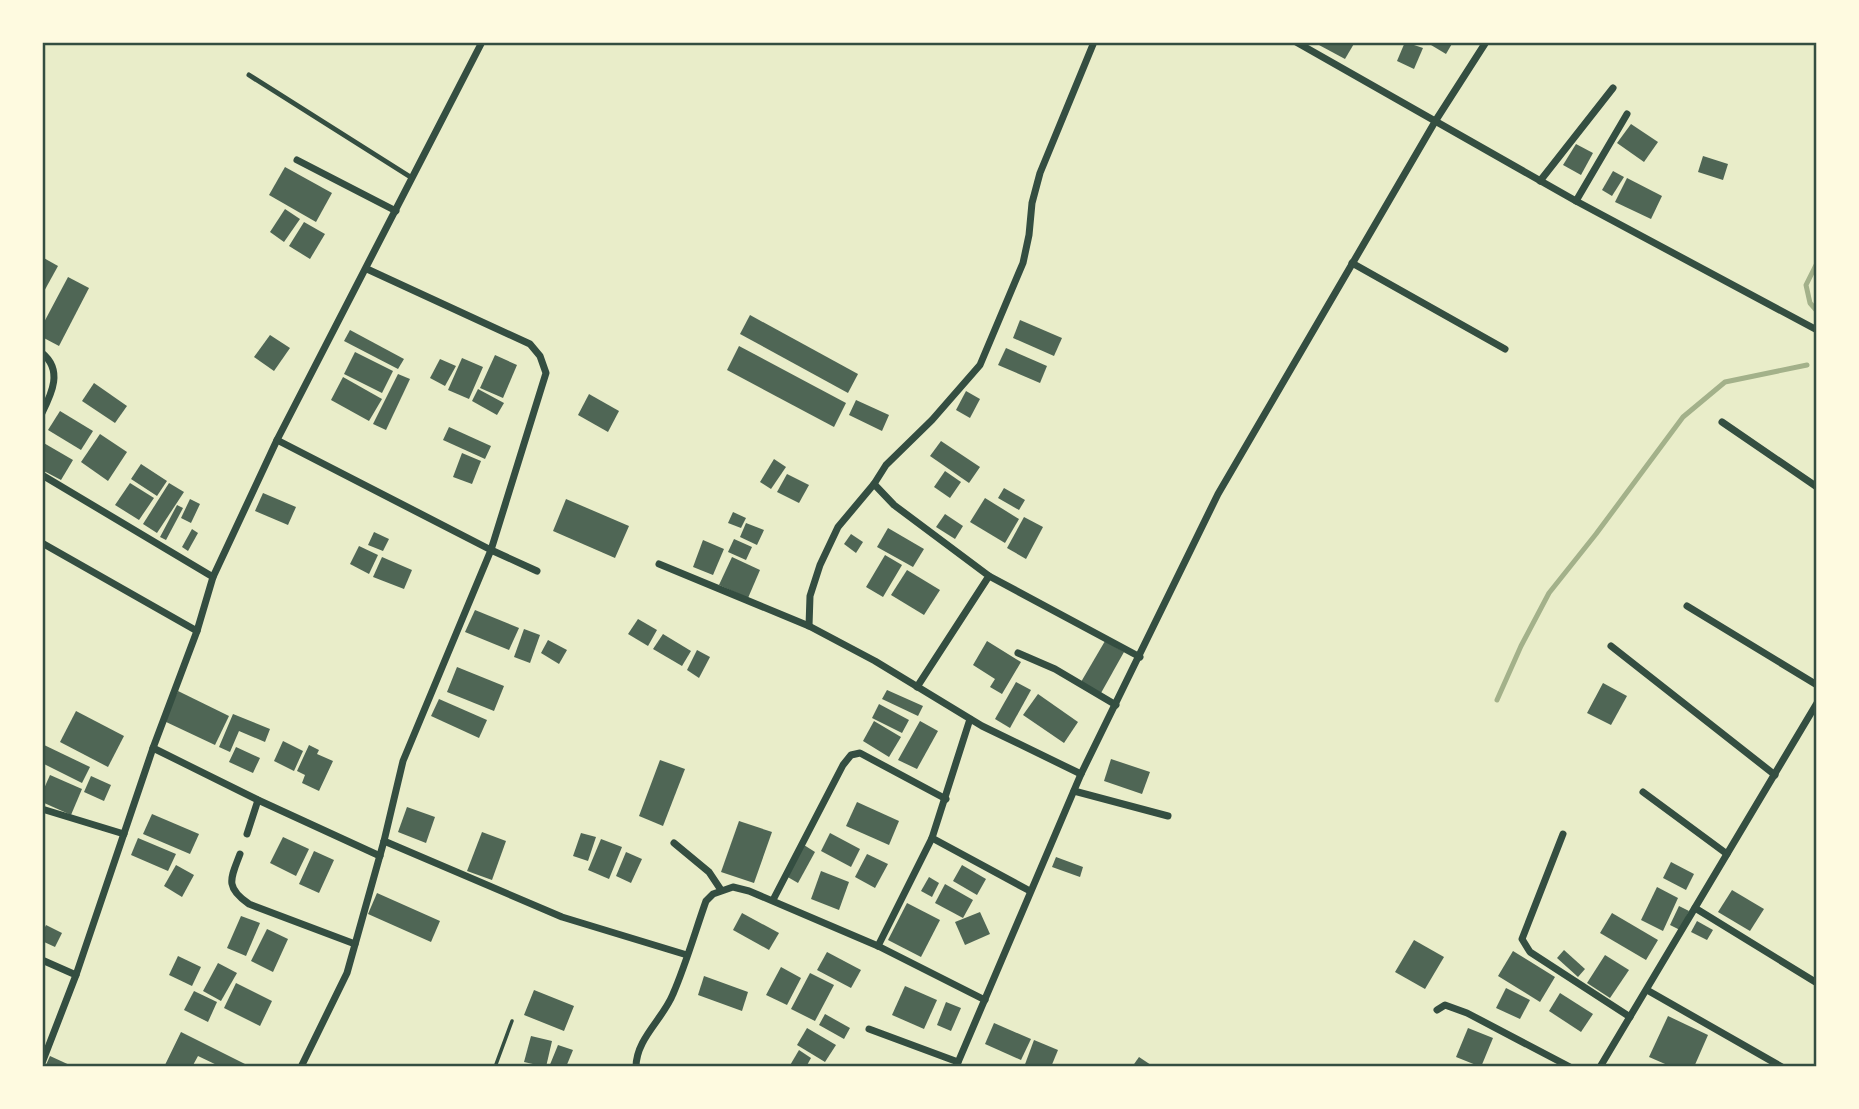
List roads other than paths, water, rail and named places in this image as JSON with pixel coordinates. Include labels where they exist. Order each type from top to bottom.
[{"type":"street","points":[[42,1063],[76,975],[153,748],[197,631],[213,577],[277,440],[482,42]]},
{"type":"street","points":[[809,626],[810,596],[827,548],[844,518],[874,484],[886,465],[932,420],[980,365],[1023,262],[1032,203],[1040,173],[1094,42]]},
{"type":"street","points":[[869,1029],[957,1065],[1074,791],[1218,494],[1436,120],[1486,42]]},
{"type":"street","points":[[1301,43],[1540,181],[1817,330]]},
{"type":"street","points":[[1540,181],[1613,88]]},
{"type":"street","points":[[1576,201],[1628,114]]},
{"type":"street","points":[[297,160],[396,211]]},
{"type":"street","points":[[1352,263],[1505,349]]},
{"type":"street","points":[[302,1067],[347,973],[403,761],[491,550],[546,373],[540,356],[530,344],[367,268]]},
{"type":"street","points":[[42,354],[54,368],[55,383],[42,413]]},
{"type":"street","points":[[1722,422],[1817,487]]},
{"type":"street","points":[[277,440],[537,571]]},
{"type":"street","points":[[42,475],[213,577]]},
{"type":"street","points":[[874,484],[894,505],[989,576],[1140,657]]},
{"type":"street","points":[[42,543],[197,631]]},
{"type":"street","points":[[659,564],[809,626],[875,661],[970,719],[1082,774]]},
{"type":"street","points":[[918,687],[989,576]]},
{"type":"street","points":[[1687,606],[1817,685]]},
{"type":"street","points":[[1611,646],[1775,775]]},
{"type":"street","points":[[1018,653],[1055,669],[1116,705]]},
{"type":"street","points":[[1600,1067],[1817,704]]},
{"type":"street","points":[[878,946],[932,838],[970,719]]},
{"type":"street","points":[[153,748],[380,856]]},
{"type":"street","points":[[773,900],[843,765],[851,755],[860,753],[946,799]]},
{"type":"street","points":[[1074,791],[1168,816]]},
{"type":"street","points":[[1643,792],[1727,855]]},
{"type":"street","points":[[247,834],[258,800]]},
{"type":"street","points":[[42,809],[124,834]]},
{"type":"street","points":[[1563,834],[1522,939],[1530,952],[1630,1017]]},
{"type":"street","points":[[932,838],[1030,891]]},
{"type":"street","points":[[384,841],[562,917],[687,955]]},
{"type":"street","points":[[674,843],[709,872],[721,890]]},
{"type":"street","points":[[240,854],[231,878],[232,888],[248,904],[355,944]]},
{"type":"street","points":[[636,1067],[636,1058],[652,1026],[672,998],[706,901],[713,894],[733,887],[773,900],[878,946],[985,1000]]},
{"type":"street","points":[[1695,908],[1817,983]]},
{"type":"street","points":[[42,960],[76,975]]},
{"type":"street","points":[[1647,990],[1782,1067]]},
{"type":"street","points":[[1437,1010],[1445,1005],[1467,1013],[1570,1067]]},
{"type":"lane","points":[[249,75],[412,178]]},
{"type":"waterway","points":[[1817,263],[1806,285],[1810,303],[1817,311]]},
{"type":"waterway","points":[[1497,700],[1549,593],[1683,417],[1725,382],[1807,365]]}]
